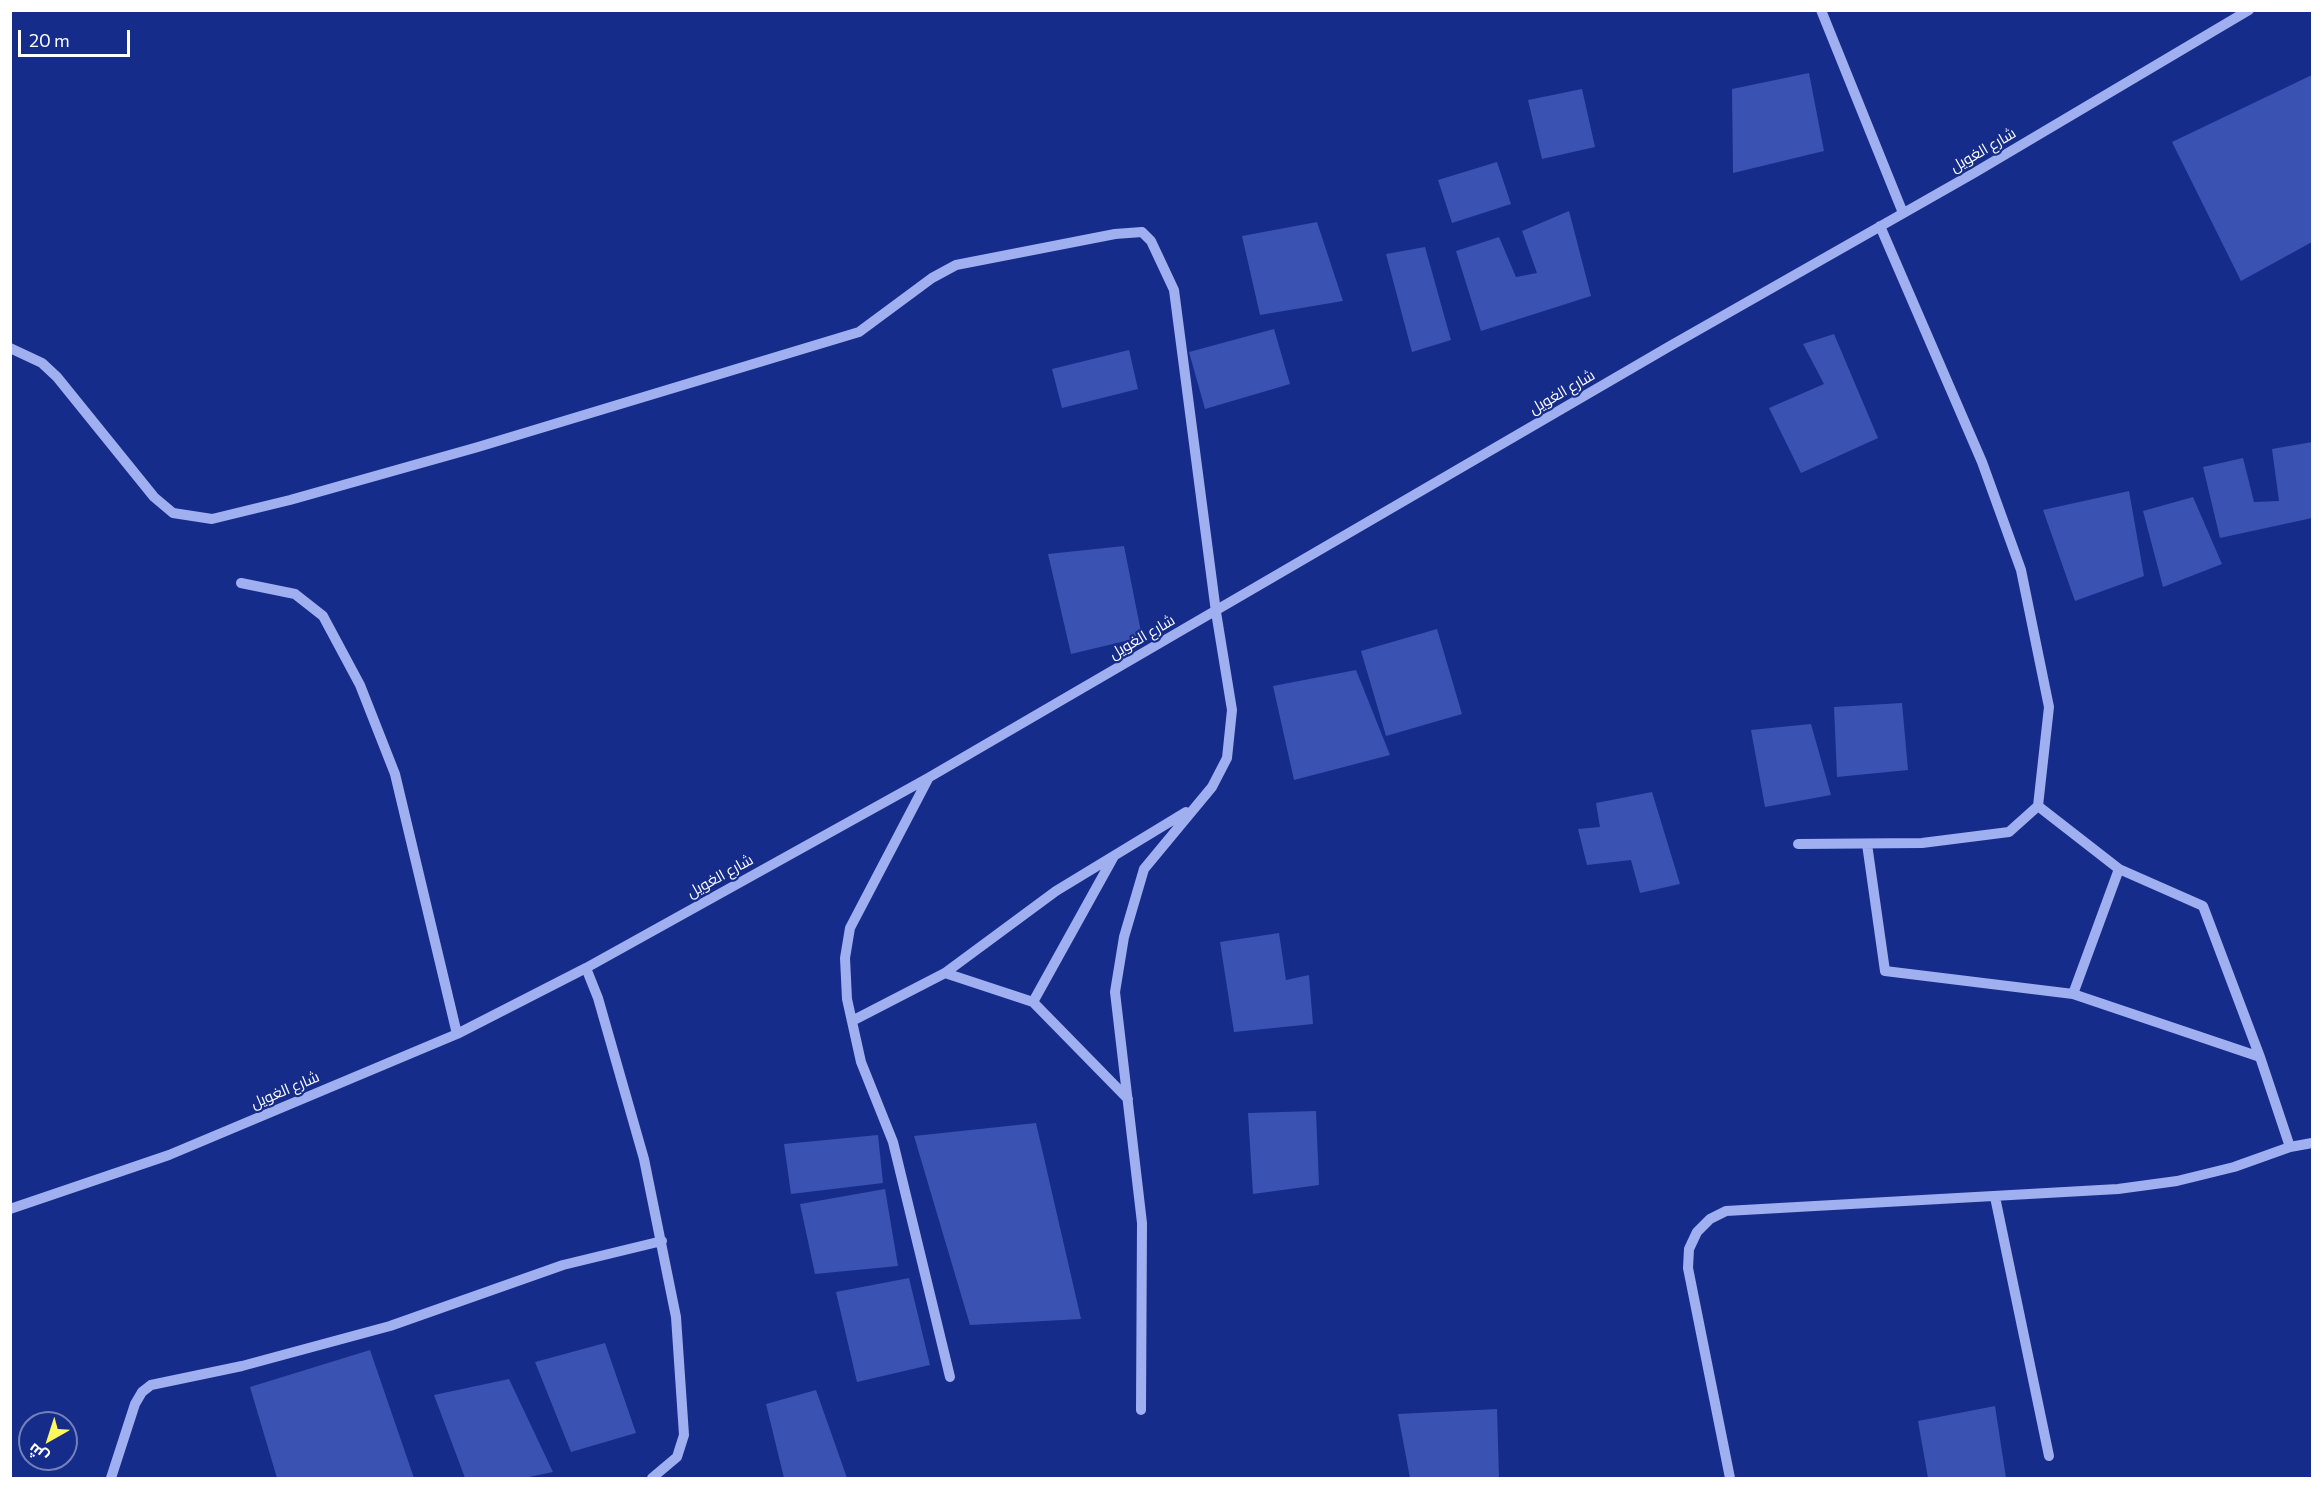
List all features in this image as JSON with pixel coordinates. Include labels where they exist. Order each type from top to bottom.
[{"type":"street","points":[[1821,10],[1904,213]]},
{"type":"street","name":"شارع الغويل","points":[[10,1209],[169,1155],[457,1034],[586,968],[928,778],[1904,213],[2249,10]]},
{"type":"street","points":[[1798,844],[1922,843],[2009,832],[2038,806],[2049,707],[2020,570],[1982,462],[1880,226]]},
{"type":"street","points":[[10,348],[42,363],[57,376],[160,502],[173,513],[212,519],[290,500],[478,447],[859,332],[932,278],[956,265],[1115,234],[1142,232],[1151,241],[1174,290],[1216,612],[1232,710],[1227,758],[1212,787],[1144,869],[1125,937],[1115,992],[1142,1223],[1141,1410]]},
{"type":"street","points":[[241,583],[295,594],[323,616],[360,685],[395,774],[457,1034]]},
{"type":"street","points":[[928,778],[850,928],[845,958],[847,999],[861,1062],[893,1142],[950,1377]]},
{"type":"street","points":[[2038,806],[2119,870],[2203,906],[2260,1057],[2290,1147]]},
{"type":"street","points":[[852,1021],[945,973],[1056,891],[1194,807]]},
{"type":"street","points":[[1867,844],[1885,970],[2073,994],[2260,1057]]},
{"type":"street","points":[[1033,1002],[1114,855]]},
{"type":"street","points":[[2073,994],[2119,870]]},
{"type":"street","points":[[586,968],[598,998],[644,1159],[676,1317],[684,1434],[676,1457],[652,1479]]},
{"type":"street","points":[[945,973],[1033,1002],[1128,1099]]},
{"type":"street","points":[[1730,1479],[1688,1268],[1689,1249],[1697,1232],[1710,1219],[1726,1211],[2118,1189],[2177,1181],[2234,1167],[2290,1147],[2313,1143]]},
{"type":"street","points":[[1995,1197],[2049,1456]]},
{"type":"street","points":[[111,1479],[135,1404],[142,1392],[151,1385],[242,1366],[390,1326],[563,1265],[662,1241]]},
{"type":"building","points":[[1809,73],[1824,151],[1733,173],[1732,89]]},
{"type":"building","points":[[2312,75],[2312,242],[2241,281],[2172,142]]},
{"type":"building","points":[[1582,89],[1595,147],[1542,159],[1528,100]]},
{"type":"building","points":[[1497,162],[1511,204],[1452,223],[1438,180]]},
{"type":"building","points":[[1569,211],[1591,296],[1481,331],[1456,251],[1499,237],[1516,277],[1537,273],[1522,231]]},
{"type":"building","points":[[1317,222],[1343,301],[1260,315],[1242,236]]},
{"type":"building","points":[[1425,247],[1451,340],[1412,352],[1386,254]]},
{"type":"building","points":[[1274,329],[1290,384],[1205,409],[1189,352]]},
{"type":"building","points":[[1834,334],[1878,438],[1801,473],[1769,408],[1824,384],[1803,344]]},
{"type":"building","points":[[1129,350],[1138,389],[1062,408],[1052,369]]},
{"type":"building","points":[[2312,442],[2312,518],[2220,538],[2203,467],[2243,458],[2254,502],[2279,501],[2272,449]]},
{"type":"building","points":[[2129,491],[2144,576],[2075,601],[2043,510]]},
{"type":"building","points":[[2193,497],[2222,564],[2163,587],[2143,511]]},
{"type":"building","points":[[1124,546],[1142,637],[1071,654],[1048,554]]},
{"type":"building","points":[[1437,629],[1462,714],[1386,736],[1361,651]]},
{"type":"building","points":[[1356,670],[1390,755],[1294,780],[1273,686]]},
{"type":"building","points":[[1902,703],[1908,770],[1837,777],[1834,707]]},
{"type":"building","points":[[1811,724],[1831,795],[1765,807],[1751,730]]},
{"type":"building","points":[[1652,792],[1680,884],[1640,893],[1631,860],[1587,865],[1578,829],[1600,827],[1596,803]]},
{"type":"building","points":[[1279,933],[1286,980],[1309,975],[1313,1024],[1234,1032],[1220,942]]},
{"type":"building","points":[[1316,1111],[1319,1185],[1253,1194],[1248,1113]]},
{"type":"building","points":[[1036,1123],[1081,1319],[970,1325],[914,1136]]},
{"type":"building","points":[[878,1135],[883,1183],[791,1194],[784,1144]]},
{"type":"building","points":[[885,1189],[898,1266],[815,1274],[800,1204]]},
{"type":"building","points":[[909,1278],[930,1365],[857,1382],[836,1292]]},
{"type":"building","points":[[605,1343],[636,1433],[571,1452],[535,1362]]},
{"type":"building","points":[[370,1350],[414,1478],[277,1478],[250,1387]]},
{"type":"building","points":[[509,1379],[553,1472],[524,1478],[465,1478],[434,1395]]},
{"type":"building","points":[[816,1390],[847,1478],[784,1478],[766,1404]]},
{"type":"building","points":[[1995,1406],[2006,1478],[1928,1478],[1918,1421]]},
{"type":"building","points":[[1497,1409],[1499,1478],[1410,1478],[1398,1414]]}]
